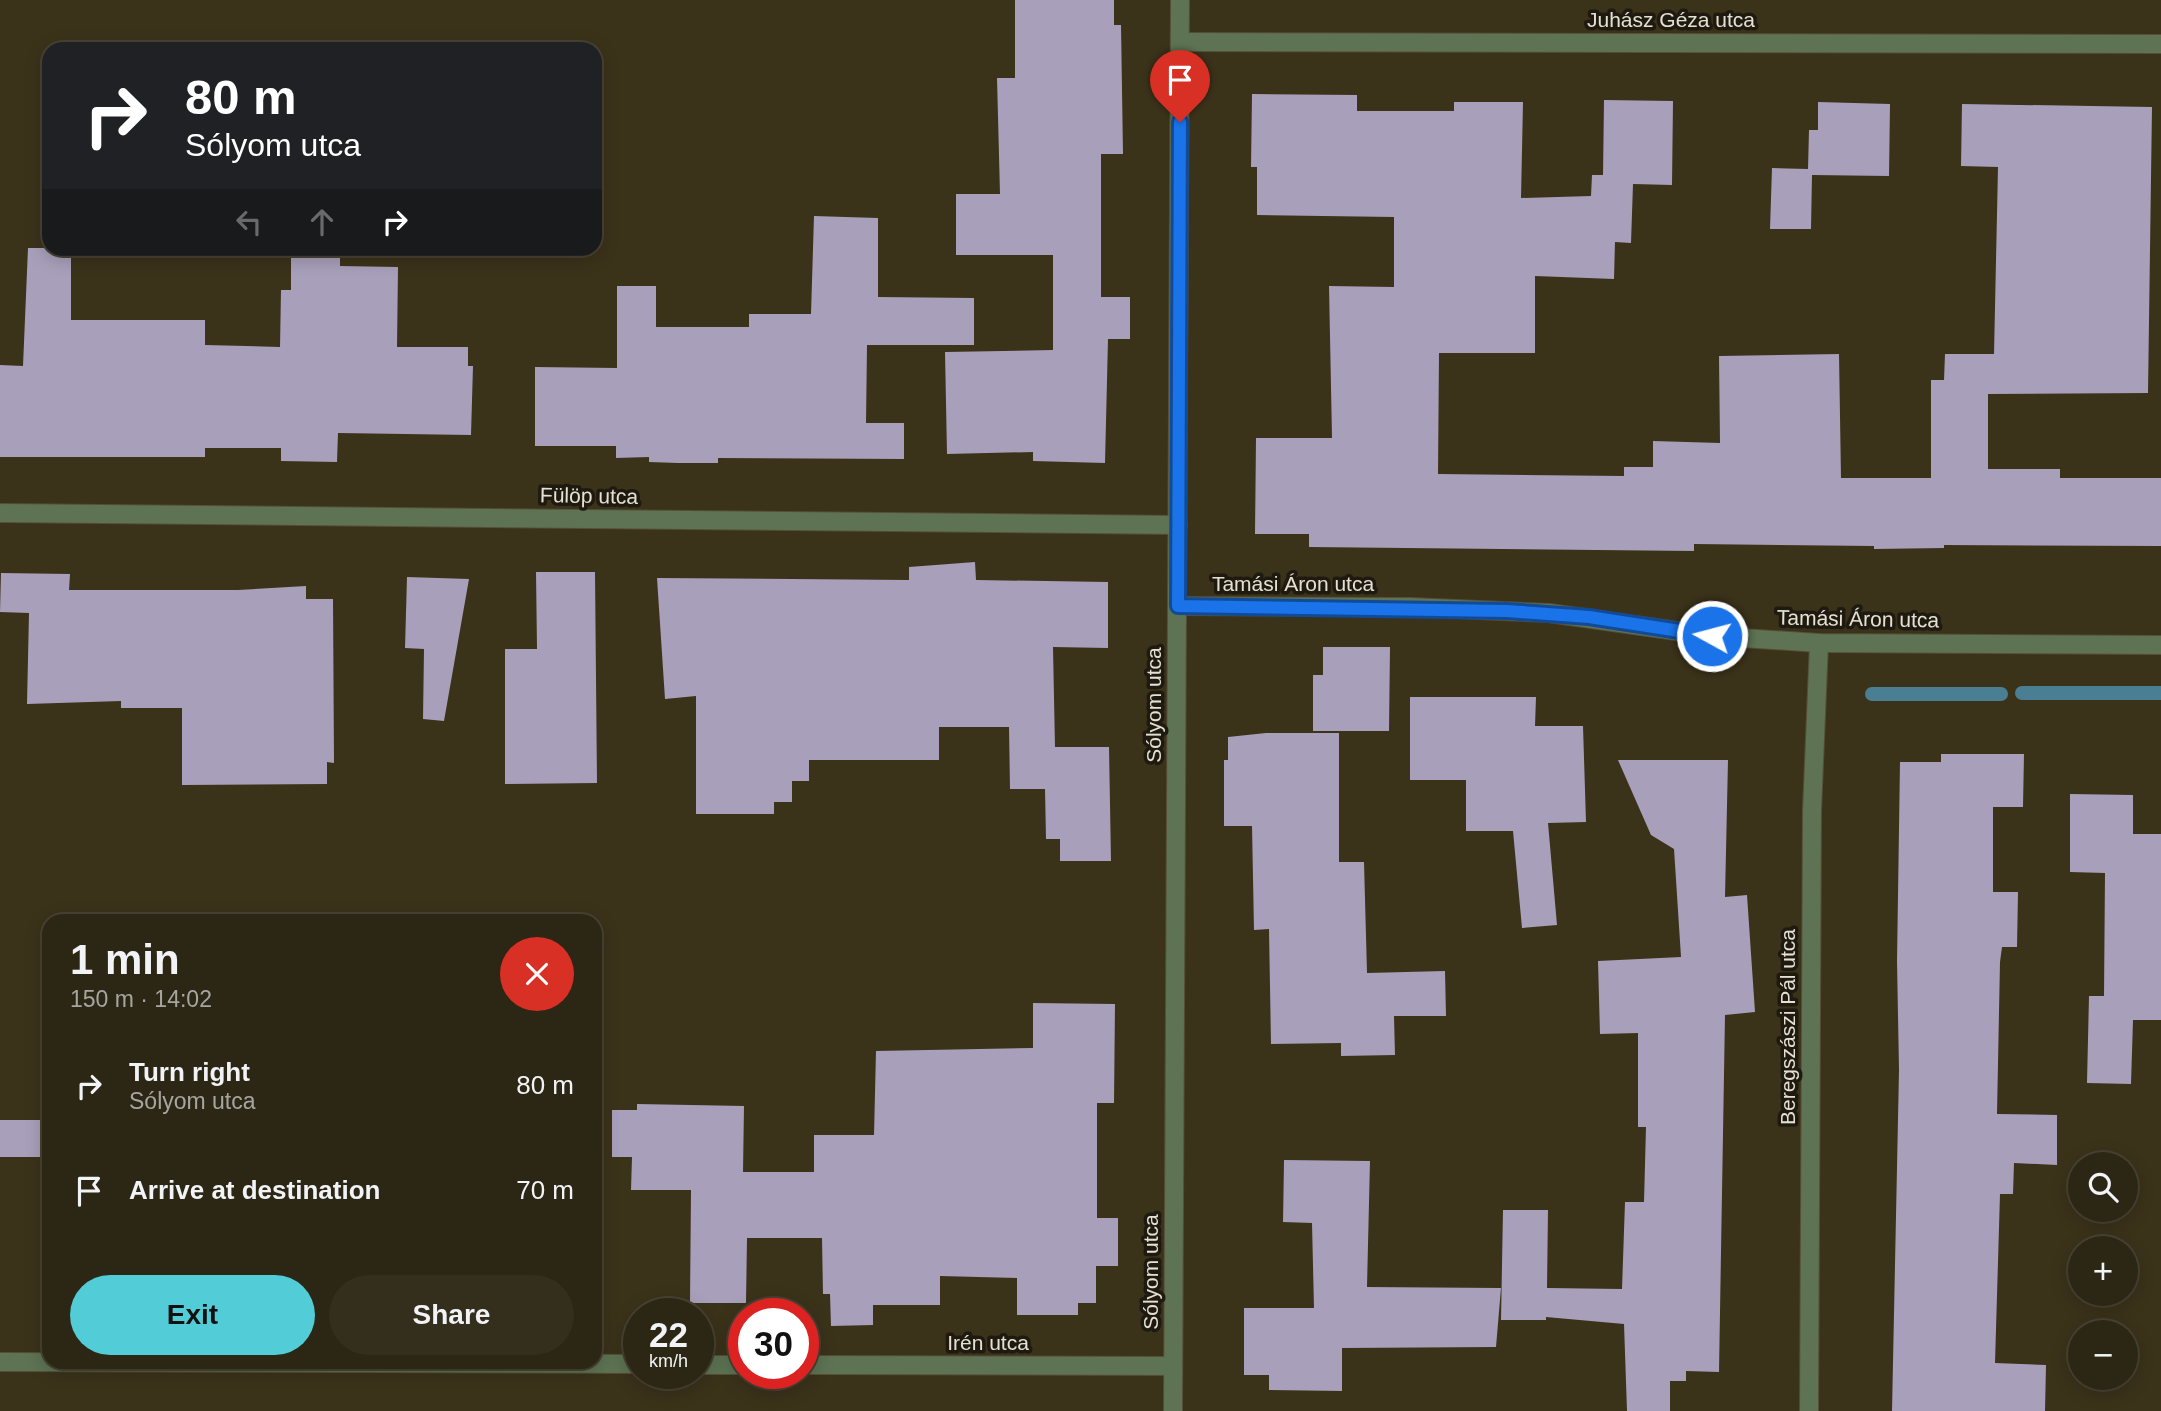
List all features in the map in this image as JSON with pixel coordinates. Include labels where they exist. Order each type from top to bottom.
[{"type":"street","name":"Sólyom utca","points":[[1173,1411],[1180,0]]},
{"type":"street","name":"Juhász Géza utca","points":[[1180,41],[2161,44]]},
{"type":"street","name":"Fülöp utca","points":[[0,513],[1178,526]]},
{"type":"street","name":"Tamási Áron utca","points":[[1178,606],[1410,607],[1535,612],[1712,636],[1819,643],[2161,645]]},
{"type":"street","name":"Beregszászi Pál utca","points":[[1809,1411],[1812,811],[1819,643]]},
{"type":"street","points":[[0,1362],[42,1362]]},
{"type":"street","points":[[602,1364],[623,1364]]},
{"type":"street","name":"Irén utca","points":[[819,1365],[1173,1366]]},
{"type":"building","points":[[1015,0],[1114,0],[1114,25],[1121,25],[1123,154],[1101,154],[1101,297],[1130,297],[1130,339],[1108,339],[1105,463],[1033,461],[1033,452],[947,454],[945,352],[1053,350],[1053,255],[956,255],[956,194],[1000,194],[997,78],[1015,78]]},
{"type":"building","points":[[1252,94],[1357,95],[1357,111],[1454,111],[1454,102],[1523,102],[1521,198],[1591,196],[1592,175],[1603,175],[1604,100],[1673,101],[1672,185],[1633,184],[1631,243],[1615,242],[1614,279],[1535,276],[1535,353],[1439,353],[1438,474],[1624,476],[1624,467],[1653,467],[1653,441],[1720,443],[1719,356],[1839,354],[1841,478],[1931,478],[1931,380],[1944,380],[1945,354],[1994,354],[1998,167],[1961,166],[1962,104],[2152,107],[2148,393],[1988,394],[1988,469],[2060,469],[2060,478],[2161,478],[2161,546],[1944,545],[1944,548],[1874,549],[1874,546],[1694,544],[1694,551],[1309,547],[1309,534],[1255,534],[1256,438],[1332,438],[1329,286],[1394,287],[1394,217],[1257,215],[1257,167],[1251,167]]},
{"type":"building","points":[[1818,102],[1890,104],[1889,176],[1812,175],[1811,229],[1770,229],[1772,168],[1808,169],[1809,130],[1818,130]]},
{"type":"building","points":[[814,216],[878,218],[878,297],[974,298],[974,345],[867,345],[866,423],[904,423],[904,459],[718,458],[718,463],[649,462],[649,457],[616,458],[616,446],[535,446],[535,367],[617,368],[617,286],[656,286],[656,327],[749,327],[749,314],[811,314]]},
{"type":"building","points":[[28,248],[42,248],[42,256],[71,256],[71,320],[205,320],[205,345],[280,347],[281,290],[291,290],[291,256],[340,256],[340,266],[398,267],[397,347],[468,347],[468,366],[473,366],[471,435],[338,433],[337,462],[281,461],[281,448],[205,448],[205,457],[0,457],[0,365],[23,366]]},
{"type":"building","points":[[975,562],[976,580],[1108,582],[1108,648],[1053,647],[1055,747],[1109,747],[1111,861],[1060,861],[1060,839],[1046,839],[1045,789],[1010,789],[1009,727],[939,727],[939,760],[809,760],[809,781],[792,781],[792,802],[774,802],[774,814],[696,814],[696,696],[665,699],[657,578],[909,580],[909,567]]},
{"type":"building","points":[[536,572],[595,572],[597,783],[505,784],[505,649],[537,649]]},
{"type":"building","points":[[1,573],[70,574],[69,590],[238,590],[306,586],[306,599],[333,599],[334,763],[327,762],[327,784],[182,785],[182,708],[121,708],[121,701],[27,704],[29,613],[0,612]]},
{"type":"building","points":[[407,577],[469,579],[444,721],[423,719],[424,649],[405,648]]},
{"type":"building","points":[[1323,647],[1390,647],[1389,731],[1313,731],[1313,675],[1323,675]]},
{"type":"building","points":[[1410,697],[1536,697],[1535,726],[1583,726],[1586,822],[1548,823],[1557,925],[1522,928],[1513,831],[1466,831],[1466,780],[1410,780]]},
{"type":"building","points":[[1266,733],[1339,733],[1339,862],[1364,862],[1367,973],[1445,971],[1446,1016],[1394,1016],[1395,1055],[1341,1056],[1341,1043],[1271,1044],[1269,929],[1254,930],[1252,826],[1224,826],[1224,760],[1228,760],[1228,737]]},
{"type":"building","points":[[1941,754],[2024,754],[2023,807],[1993,807],[1993,892],[2018,892],[2017,947],[2002,947],[2000,962],[1997,1114],[2057,1115],[2057,1165],[2014,1163],[2013,1194],[2000,1194],[1995,1363],[2046,1365],[2045,1411],[1892,1411],[1899,1070],[1897,961],[1900,762],[1941,762]]},
{"type":"building","points":[[1618,760],[1728,760],[1725,897],[1747,895],[1755,1012],[1725,1015],[1719,1372],[1686,1371],[1686,1381],[1670,1381],[1670,1411],[1627,1411],[1624,1324],[1546,1317],[1546,1320],[1501,1320],[1503,1210],[1548,1210],[1547,1288],[1622,1289],[1625,1202],[1644,1202],[1646,1127],[1638,1127],[1638,1033],[1600,1034],[1598,961],[1681,957],[1674,849],[1651,835]]},
{"type":"building","points":[[2070,794],[2133,795],[2133,834],[2161,834],[2161,1020],[2133,1020],[2131,1084],[2087,1083],[2089,996],[2104,996],[2105,873],[2070,872]]},
{"type":"building","points":[[1033,1003],[1115,1004],[1114,1103],[1097,1103],[1097,1218],[1118,1218],[1118,1266],[1096,1266],[1096,1303],[1078,1303],[1078,1315],[1017,1315],[1017,1278],[940,1276],[940,1305],[873,1305],[873,1325],[831,1326],[830,1294],[823,1294],[822,1238],[747,1238],[746,1298],[728,1298],[728,1303],[714,1303],[714,1298],[690,1298],[691,1190],[631,1190],[632,1157],[612,1157],[612,1110],[637,1110],[637,1104],[744,1106],[743,1172],[814,1172],[814,1135],[874,1135],[876,1051],[1033,1048]]},
{"type":"building","points":[[0,1120],[42,1120],[42,1157],[0,1157]]},
{"type":"building","points":[[1284,1160],[1370,1161],[1367,1287],[1501,1288],[1496,1347],[1342,1348],[1342,1391],[1269,1390],[1269,1375],[1244,1375],[1244,1308],[1314,1308],[1312,1223],[1283,1222]]},
{"type":"waterway","points":[[2022,693],[2161,693]]},
{"type":"waterway","points":[[1872,694],[2001,694]]},
{"type":"route","points":[[1180,122],[1178,606],[1410,607],[1549,613],[1712,636]]}]
